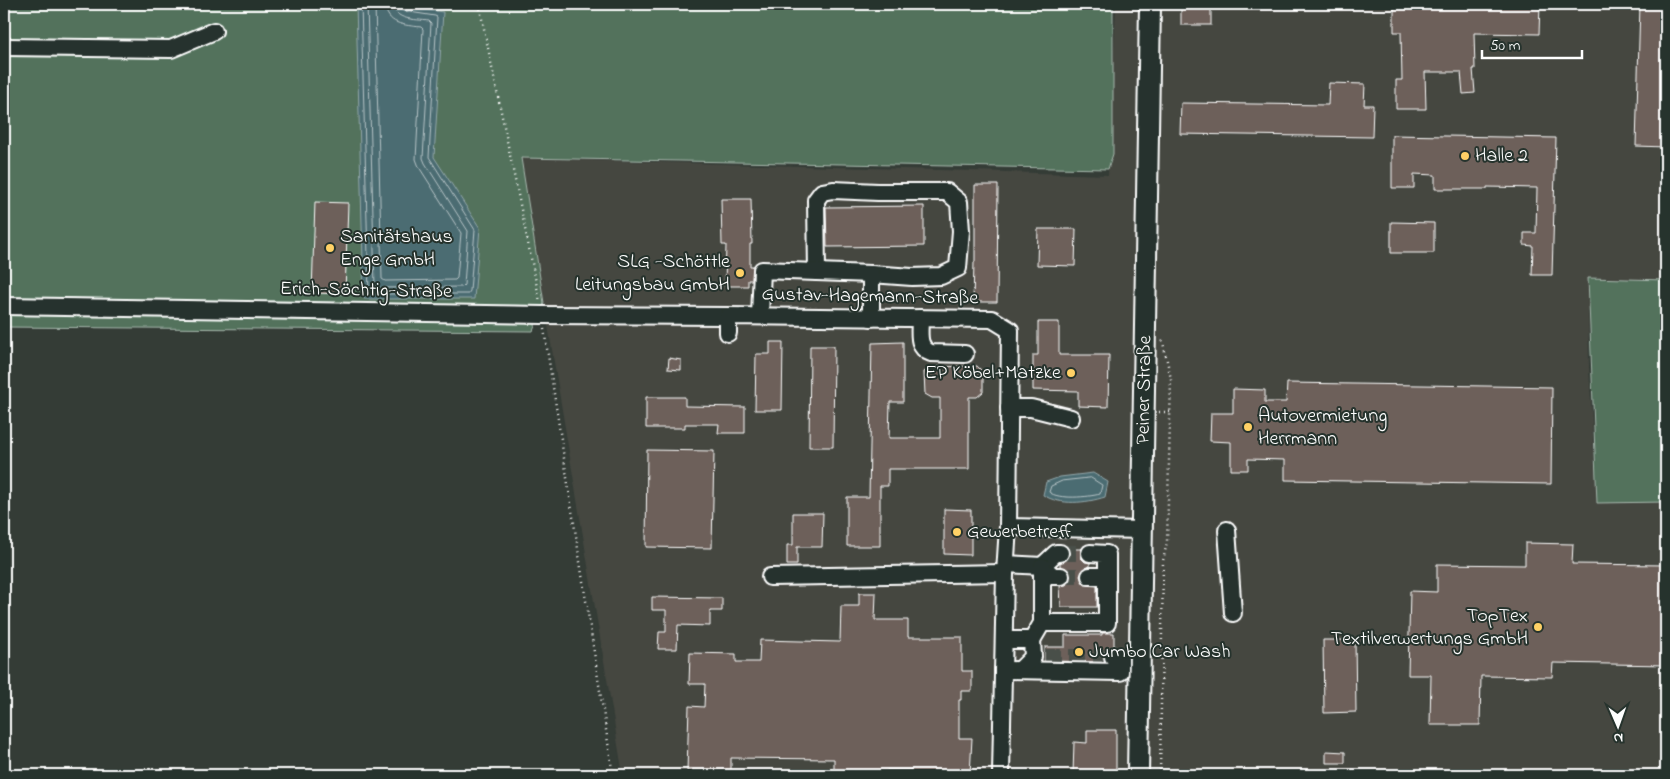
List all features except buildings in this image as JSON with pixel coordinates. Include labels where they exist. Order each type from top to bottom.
[{"type":"main road","name":"Peiner Straße","points":[[1138,775],[1150,4]]},
{"type":"street","points":[[4,47],[171,49],[214,31]]},
{"type":"street","points":[[760,316],[762,270],[912,277],[941,276],[958,268],[961,230],[959,202],[947,192],[832,190],[822,192],[816,200],[817,272]]},
{"type":"street","points":[[870,318],[871,274]]},
{"type":"street","name":"Erich-Söchtig-Straße","points":[[4,306],[542,315],[728,316]]},
{"type":"street","points":[[728,316],[728,333]]},
{"type":"street","name":"Gustav-Hagemann-Straße","points":[[728,316],[992,319],[1010,330],[1008,526],[1004,640],[1011,670],[1001,775]]},
{"type":"street","points":[[920,318],[921,344],[926,351],[931,353],[965,354]]},
{"type":"street","points":[[1009,408],[1031,408],[1071,418]]},
{"type":"street","points":[[1008,526],[1143,530]]},
{"type":"street","points":[[1228,530],[1233,613]]},
{"type":"street","points":[[770,577],[1005,569],[1042,566],[1056,553],[1060,553]]},
{"type":"street","points":[[1042,623],[1107,623],[1107,554],[1090,553]]},
{"type":"street","points":[[1042,566],[1053,576],[1060,576]]},
{"type":"street","points":[[1011,670],[1036,651],[1042,623],[1042,566]]},
{"type":"street","points":[[1090,576],[1107,576]]},
{"type":"street","points":[[1004,640],[1036,651]]},
{"type":"street","points":[[1011,670],[1120,672],[1120,657],[1114,657]]},
{"type":"path","points":[[479,4],[542,315],[613,775]]},
{"type":"shaded area","points":[[1116,4],[1666,4],[1666,280],[1588,278],[1589,367],[1597,502],[1666,502],[1666,775],[623,775],[520,158],[1108,175]]},
{"type":"green space","points":[[4,4],[1113,4],[1113,154],[1108,169],[521,158],[544,303],[533,331],[4,327]]},
{"type":"green space","points":[[1588,278],[1666,280],[1666,502],[1597,503]]},
{"type":"water","points":[[356,4],[387,4],[443,12],[434,157],[480,228],[474,299],[364,299]]},
{"type":"water","points":[[1093,473],[1108,482],[1105,497],[1090,501],[1066,502],[1043,495],[1046,482],[1060,477]]},
{"type":"tunnel","points":[[1060,553],[1090,553]]},
{"type":"tunnel","points":[[1061,576],[1090,576]]},
{"type":"tunnel","points":[[1045,657],[1113,657]]},
{"type":"place","name":"Halle 2","points":[[1465,156]]},
{"type":"place","name":"Sanitätshaus Enge GmbH","points":[[330,248]]},
{"type":"place","name":"SLG -Schöttle Leitungsbau GmbH","points":[[740,273]]},
{"type":"place","name":"EP Köbel+Matzke","points":[[1071,373]]},
{"type":"place","name":"Autovermietung Herrmann","points":[[1248,427]]},
{"type":"place","name":"Gewerbetreff","points":[[957,532]]},
{"type":"place","name":"TopTex Textilverwertungs GmbH","points":[[1538,627]]},
{"type":"place","name":"Jumbo Car Wash","points":[[1079,652]]}]
